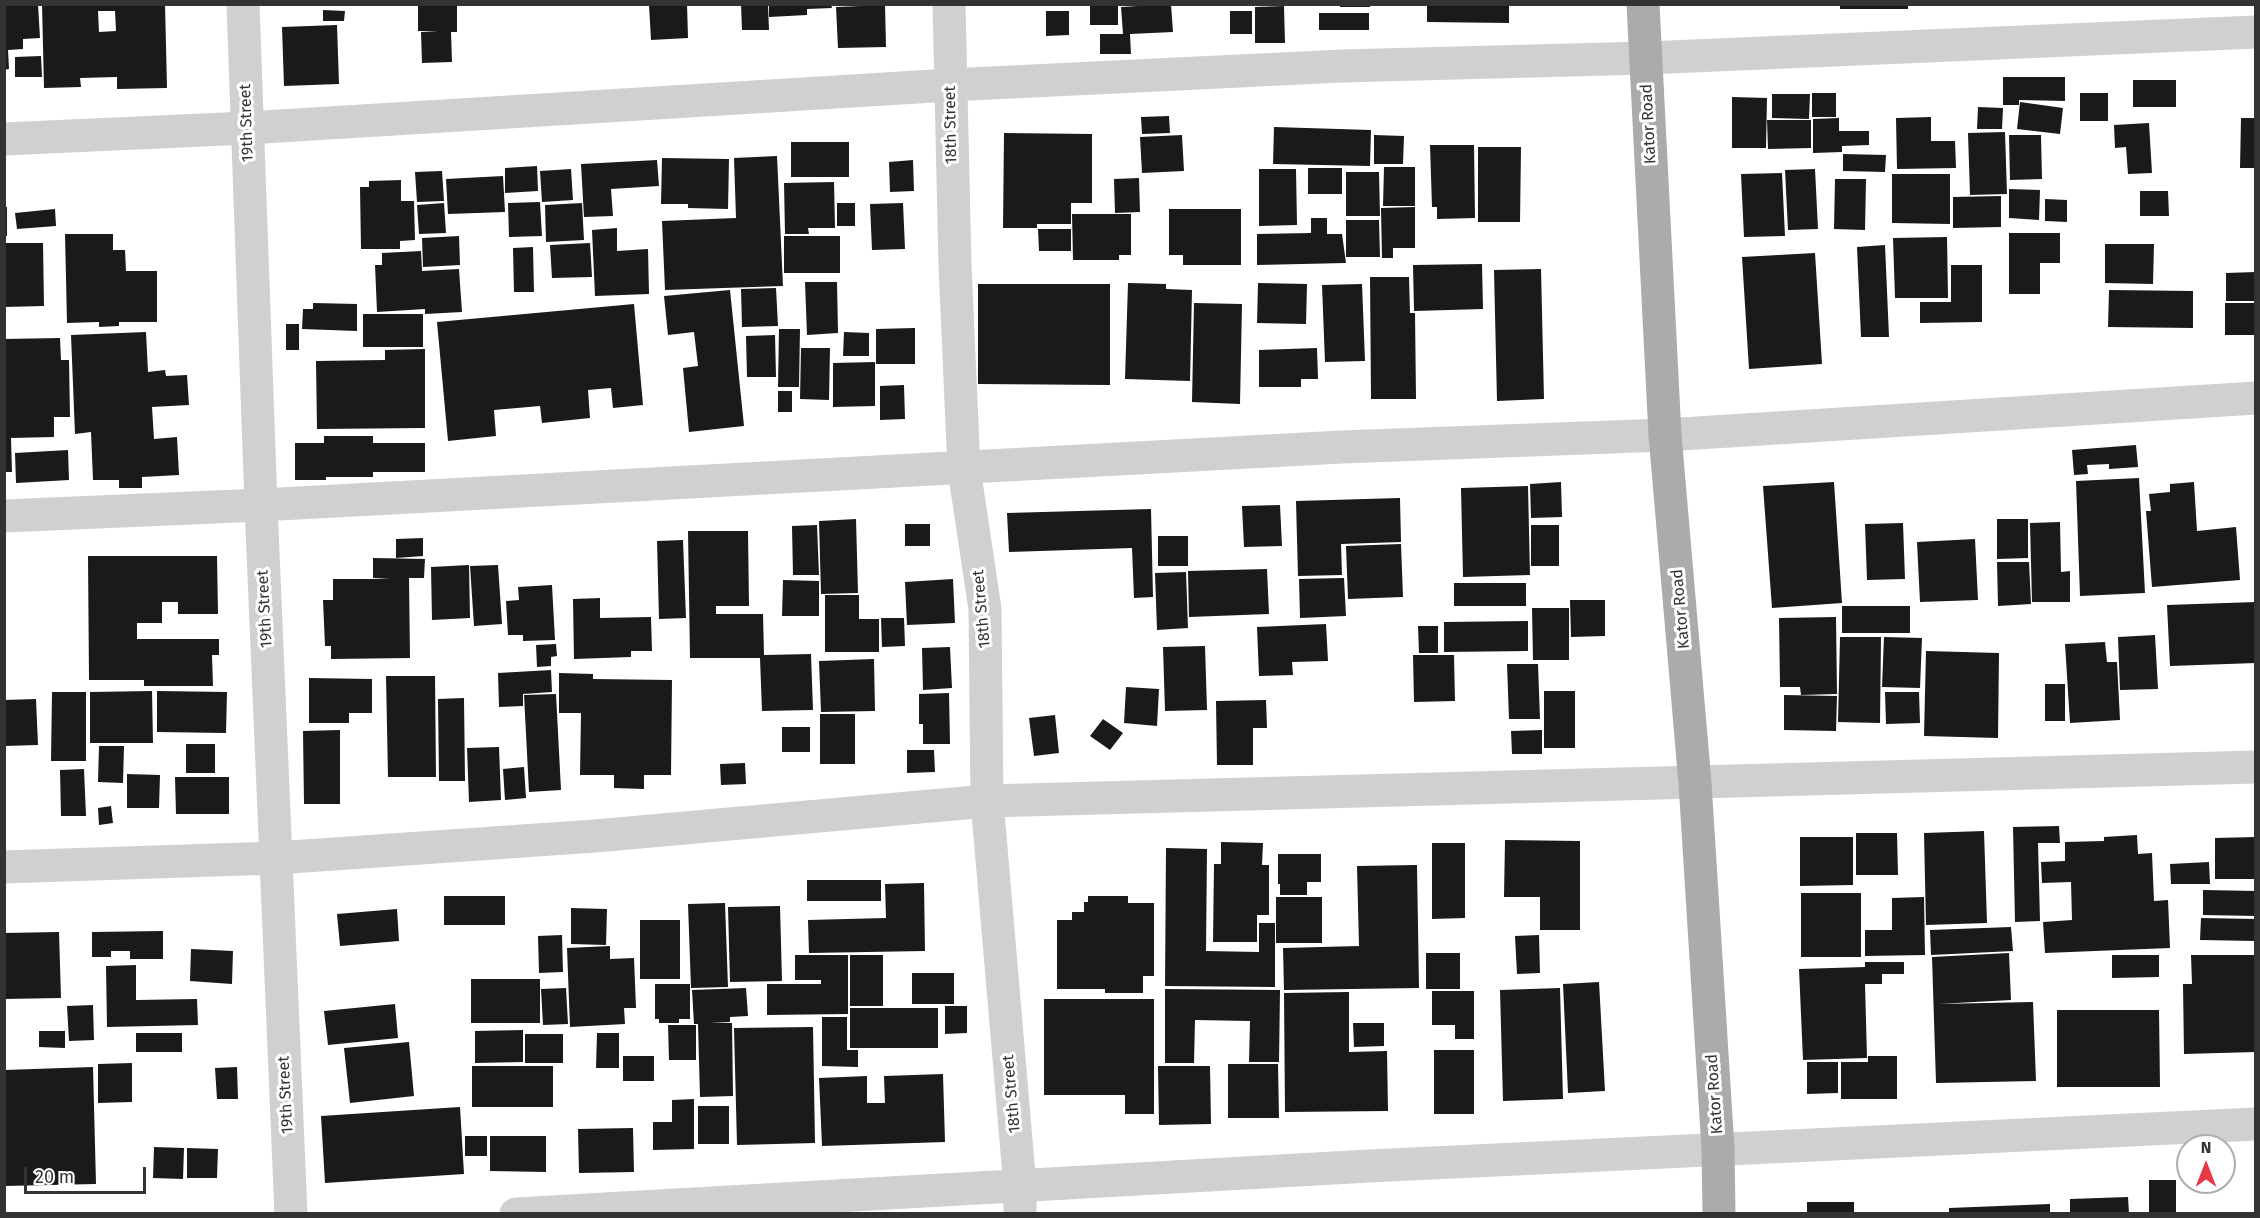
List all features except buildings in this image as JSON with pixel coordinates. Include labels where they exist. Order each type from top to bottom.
[{"type":"main road","name":"Kator Road","points":[[1643,4],[1665,435],[1695,783],[1718,1149],[1719,1214]]},
{"type":"street","name":"19th Street","points":[[243,4],[261,505],[291,1214]]},
{"type":"street","name":"18th Street","points":[[949,4],[955,265],[964,469],[985,609],[987,801],[1020,1200]]},
{"type":"street","points":[[4,139],[247,128],[950,85],[1342,66],[1646,58],[2256,32]]},
{"type":"street","points":[[4,516],[964,469],[1342,447],[1665,435],[2256,398]]},
{"type":"street","points":[[4,867],[276,858],[595,836],[987,801],[2256,767]]},
{"type":"street","points":[[516,1214],[1020,1200],[1358,1167],[2256,1124]]}]
